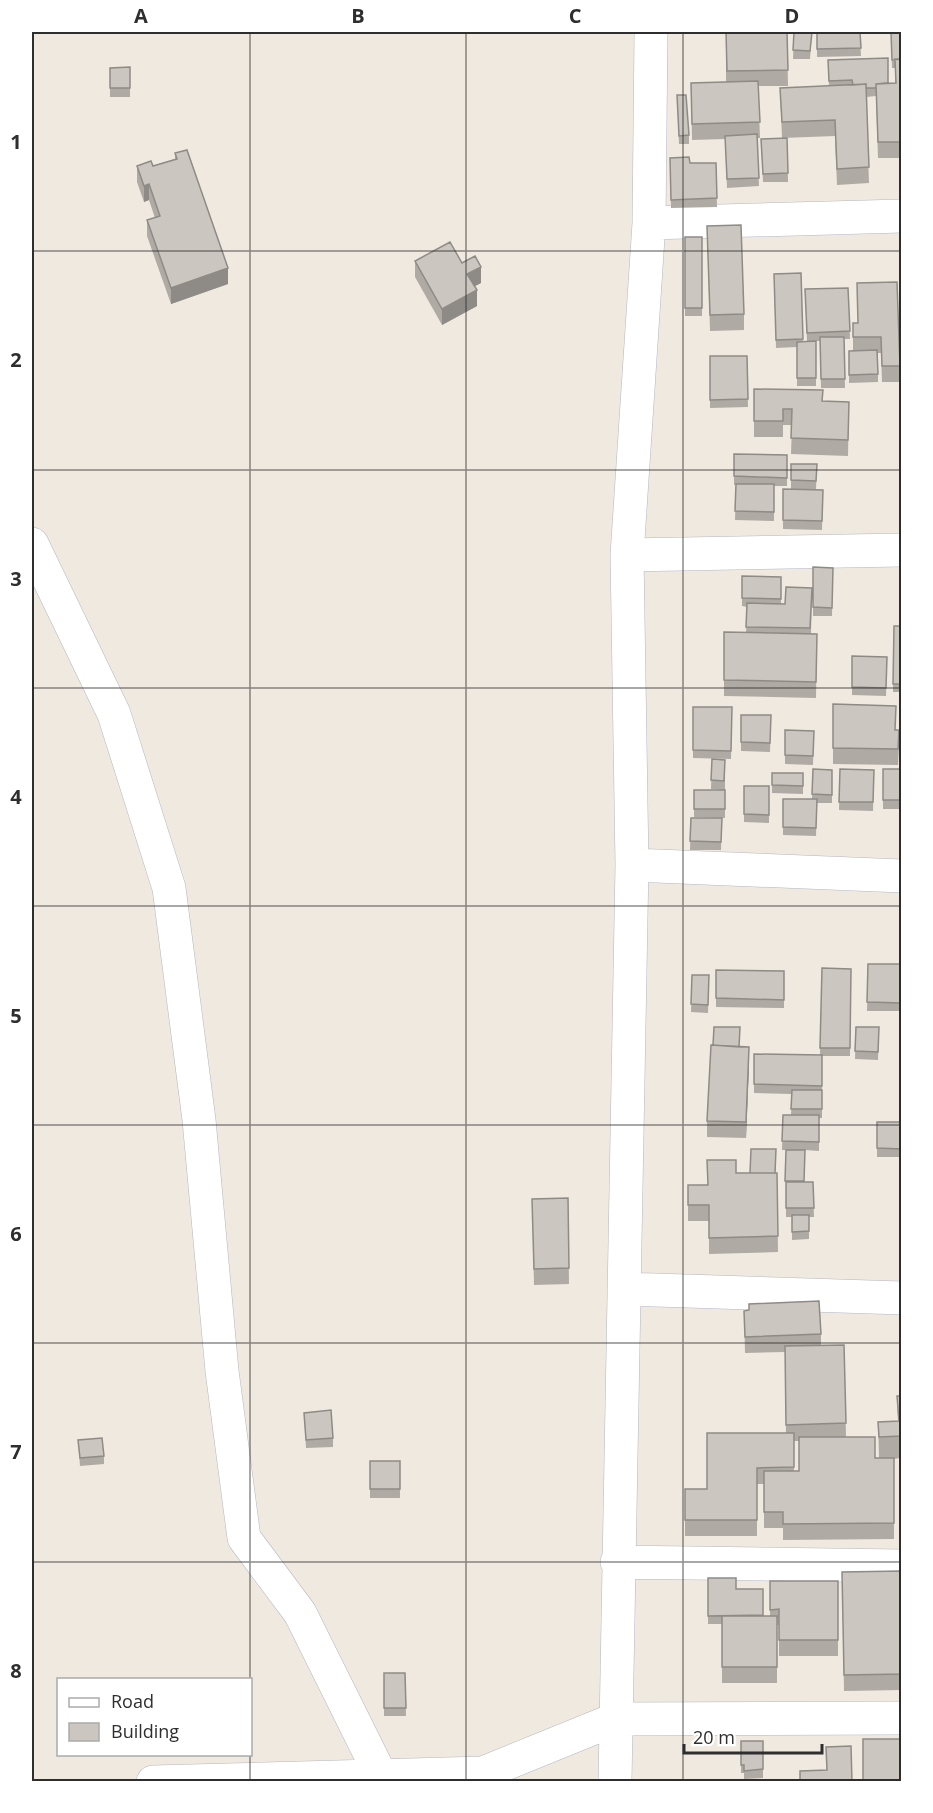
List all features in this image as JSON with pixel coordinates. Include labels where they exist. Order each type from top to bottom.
[{"type":"street","points":[[615,1782],[617,1562],[632,865],[627,555],[649,224],[651,32]]},
{"type":"street","points":[[649,224],[902,216]]},
{"type":"street","points":[[32,544],[114,714],[169,888],[199,1120],[222,1371],[244,1538],[300,1613],[381,1776]]},
{"type":"street","points":[[627,555],[902,550]]},
{"type":"street","points":[[632,865],[902,876]]},
{"type":"street","points":[[624,1289],[902,1298]]},
{"type":"street","points":[[617,1562],[902,1566]]},
{"type":"street","points":[[153,1782],[381,1776],[488,1777],[616,1719],[902,1718]]},
{"type":"building","points":[[726,32],[787,32],[788,70],[727,71]]},
{"type":"building","points":[[794,32],[812,32],[810,51],[793,50]]},
{"type":"building","points":[[817,32],[860,32],[861,48],[817,49]]},
{"type":"building","points":[[891,32],[902,32],[902,59],[892,60]]},
{"type":"building","points":[[888,58],[888,83],[876,84],[876,88],[866,88],[866,84],[853,85],[852,80],[829,81],[828,60]]},
{"type":"building","points":[[895,59],[902,59],[902,142],[878,142],[876,84],[896,83]]},
{"type":"building","points":[[130,67],[130,88],[110,88],[110,68]]},
{"type":"building","points":[[758,81],[760,122],[692,124],[691,83]]},
{"type":"building","points":[[866,84],[869,167],[837,169],[835,120],[782,122],[780,88]]},
{"type":"building","points":[[677,95],[686,95],[689,135],[679,136]]},
{"type":"building","points":[[757,134],[759,178],[727,179],[725,136]]},
{"type":"building","points":[[787,138],[788,173],[763,174],[761,139]]},
{"type":"building","points":[[187,150],[228,268],[171,288],[147,220],[160,216],[149,184],[144,186],[137,166],[151,161],[153,166],[177,159],[175,153]]},
{"type":"building","points":[[900,155],[902,155],[901,180]]},
{"type":"building","points":[[689,157],[690,163],[716,163],[717,198],[671,200],[670,158]]},
{"type":"building","points":[[741,225],[744,314],[710,315],[707,226]]},
{"type":"building","points":[[685,237],[702,237],[702,308],[685,308]]},
{"type":"building","points":[[450,242],[462,263],[475,256],[481,267],[467,274],[477,290],[442,309],[415,261]]},
{"type":"building","points":[[801,273],[803,339],[776,340],[774,274]]},
{"type":"building","points":[[897,282],[900,366],[882,366],[881,337],[853,337],[853,323],[858,323],[857,283]]},
{"type":"building","points":[[848,288],[850,331],[807,333],[805,289]]},
{"type":"building","points":[[820,337],[844,337],[845,379],[821,379]]},
{"type":"building","points":[[816,341],[816,378],[797,378],[797,342]]},
{"type":"building","points":[[877,350],[878,374],[849,375],[849,351]]},
{"type":"building","points":[[710,356],[747,356],[748,399],[710,400]]},
{"type":"building","points":[[754,389],[823,390],[822,401],[849,402],[848,440],[791,438],[792,409],[783,409],[783,421],[754,421]]},
{"type":"building","points":[[734,454],[787,455],[787,478],[734,476]]},
{"type":"building","points":[[791,464],[817,464],[816,481],[791,480]]},
{"type":"building","points":[[736,484],[774,484],[774,512],[735,511]]},
{"type":"building","points":[[783,489],[823,490],[822,521],[783,520]]},
{"type":"building","points":[[813,567],[833,568],[832,608],[813,607]]},
{"type":"building","points":[[742,576],[781,577],[781,599],[742,598]]},
{"type":"building","points":[[786,587],[812,588],[810,628],[746,627],[747,603],[785,604]]},
{"type":"building","points":[[894,626],[902,626],[902,684],[893,684]]},
{"type":"building","points":[[724,632],[817,634],[816,682],[724,680]]},
{"type":"building","points":[[852,656],[887,657],[886,688],[852,687]]},
{"type":"building","points":[[833,704],[896,706],[895,730],[899,730],[898,749],[833,748]]},
{"type":"building","points":[[693,707],[732,707],[731,751],[693,750]]},
{"type":"building","points":[[741,715],[771,715],[770,743],[741,742]]},
{"type":"building","points":[[785,730],[814,731],[813,756],[785,755]]},
{"type":"building","points":[[712,759],[725,760],[724,781],[711,780]]},
{"type":"building","points":[[813,769],[832,770],[832,795],[812,794]]},
{"type":"building","points":[[840,769],[874,770],[873,802],[839,802]]},
{"type":"building","points":[[883,769],[902,769],[902,800],[883,800]]},
{"type":"building","points":[[772,773],[803,773],[803,786],[772,785]]},
{"type":"building","points":[[744,786],[769,786],[769,815],[744,814]]},
{"type":"building","points":[[694,790],[725,790],[725,809],[694,809]]},
{"type":"building","points":[[783,799],[817,799],[816,828],[783,827]]},
{"type":"building","points":[[691,818],[722,818],[721,842],[690,841]]},
{"type":"building","points":[[868,964],[902,964],[902,1003],[867,1002]]},
{"type":"building","points":[[822,968],[851,969],[850,1048],[820,1048]]},
{"type":"building","points":[[716,970],[784,971],[784,1000],[716,998]]},
{"type":"building","points":[[692,975],[709,975],[708,1005],[691,1004]]},
{"type":"building","points":[[714,1027],[740,1027],[739,1047],[713,1045]]},
{"type":"building","points":[[856,1027],[879,1027],[878,1052],[855,1051]]},
{"type":"building","points":[[711,1045],[749,1047],[746,1122],[707,1121]]},
{"type":"building","points":[[754,1054],[822,1055],[822,1086],[754,1084]]},
{"type":"building","points":[[792,1090],[822,1090],[822,1109],[791,1109]]},
{"type":"building","points":[[783,1115],[819,1115],[819,1142],[782,1141]]},
{"type":"building","points":[[877,1122],[902,1122],[902,1149],[877,1148]]},
{"type":"building","points":[[751,1149],[776,1149],[775,1173],[750,1173]]},
{"type":"building","points":[[786,1150],[805,1150],[804,1181],[785,1181]]},
{"type":"building","points":[[707,1160],[736,1160],[736,1173],[777,1173],[778,1236],[709,1238],[709,1205],[688,1205],[688,1185],[708,1185]]},
{"type":"building","points":[[786,1182],[813,1182],[814,1208],[786,1208]]},
{"type":"building","points":[[568,1198],[569,1268],[534,1269],[532,1199]]},
{"type":"building","points":[[792,1215],[809,1215],[809,1231],[792,1232]]},
{"type":"building","points":[[819,1301],[821,1334],[745,1337],[744,1311],[749,1310],[749,1304]]},
{"type":"building","points":[[844,1345],[846,1423],[786,1425],[785,1346]]},
{"type":"building","points":[[897,1396],[902,1396],[902,1436],[879,1437],[878,1422],[899,1421]]},
{"type":"building","points":[[331,1410],[333,1438],[306,1440],[304,1413]]},
{"type":"building","points":[[707,1433],[794,1433],[794,1467],[757,1468],[757,1520],[685,1520],[685,1489],[707,1489]]},
{"type":"building","points":[[799,1437],[875,1437],[875,1458],[894,1458],[894,1523],[783,1524],[783,1512],[764,1512],[764,1471],[799,1471]]},
{"type":"building","points":[[102,1438],[104,1456],[80,1458],[78,1440]]},
{"type":"building","points":[[900,1451],[902,1451],[902,1503],[900,1503]]},
{"type":"building","points":[[370,1461],[400,1461],[400,1489],[370,1489]]},
{"type":"building","points":[[902,1571],[902,1674],[844,1675],[842,1572]]},
{"type":"building","points":[[708,1578],[736,1578],[736,1589],[763,1589],[763,1615],[708,1616]]},
{"type":"building","points":[[770,1581],[838,1581],[838,1640],[779,1640],[779,1609],[770,1610]]},
{"type":"building","points":[[722,1616],[777,1616],[777,1667],[722,1667]]},
{"type":"building","points":[[384,1673],[405,1673],[406,1708],[384,1708]]},
{"type":"building","points":[[863,1739],[902,1739],[902,1782],[863,1782]]},
{"type":"building","points":[[741,1741],[763,1741],[763,1769],[744,1771],[744,1765],[741,1765]]},
{"type":"building","points":[[851,1746],[852,1782],[800,1782],[800,1771],[827,1770],[826,1747]]}]
